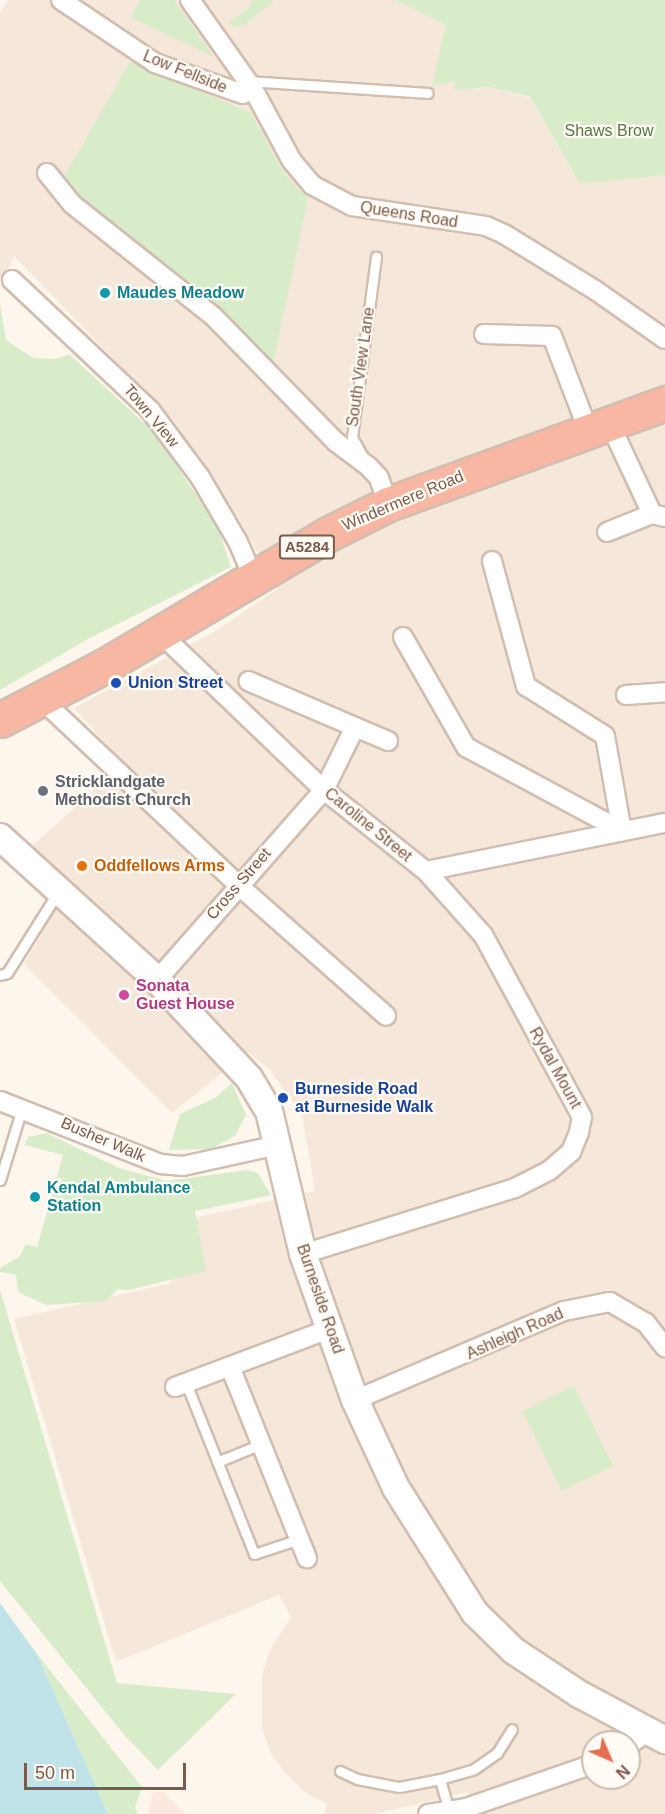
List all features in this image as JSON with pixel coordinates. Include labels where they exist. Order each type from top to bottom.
[{"type":"highway","name":"Windermere Road","points":[[0,720],[42,700],[254,579],[326,535],[388,504],[665,403]]},
{"type":"street","name":"Low Fellside","points":[[61,0],[155,63],[243,94],[250,85]]},
{"type":"street","name":"Queens Road","points":[[190,0],[250,85],[301,174],[331,197],[378,212],[486,226],[595,290],[665,339]]},
{"type":"street","points":[[47,173],[72,204],[213,316],[336,442],[369,466]]},
{"type":"street","name":"Town View","points":[[12,280],[150,410],[200,477],[238,542],[254,579]]},
{"type":"street","points":[[484,334],[552,336],[598,426],[659,515],[607,532]]},
{"type":"street","name":"South View Lane","points":[[369,466],[379,478],[388,504]]},
{"type":"street","points":[[492,561],[525,686],[606,736],[622,831]]},
{"type":"street","name":"Caroline Street","points":[[160,633],[324,790],[426,871],[665,823]]},
{"type":"street","points":[[403,637],[466,747],[622,831]]},
{"type":"street","points":[[248,681],[388,741]]},
{"type":"street","points":[[626,694],[665,692]]},
{"type":"street","points":[[42,700],[237,885],[386,1016]]},
{"type":"street","name":"Cross Street","points":[[157,980],[237,885],[324,790],[355,727]]},
{"type":"street","name":"Burneside Road","points":[[0,837],[157,980],[249,1078],[269,1111],[303,1254],[355,1400],[396,1488],[475,1613],[514,1651],[647,1739]]},
{"type":"street","name":"Rydal Mount","points":[[303,1254],[515,1188],[550,1170],[571,1152],[579,1132],[582,1117],[483,935],[426,871]]},
{"type":"street","name":"Busher Walk","points":[[0,1101],[161,1164],[183,1166],[278,1145]]},
{"type":"street","name":"Ashleigh Road","points":[[355,1400],[564,1311],[610,1302],[646,1323],[665,1347]]},
{"type":"street","points":[[180,1385],[231,1369],[329,1329]]},
{"type":"street","points":[[231,1369],[307,1558]]},
{"type":"street","points":[[428,1814],[449,1811],[581,1768]]},
{"type":"lane","points":[[250,85],[428,93]]},
{"type":"lane","name":"South View Lane","points":[[369,466],[352,437],[376,257]]},
{"type":"lane","points":[[0,975],[7,973],[59,890]]},
{"type":"lane","points":[[0,1180],[22,1108]]},
{"type":"lane","points":[[180,1385],[217,1462],[254,1554],[299,1539]]},
{"type":"lane","points":[[217,1462],[261,1444]]},
{"type":"lane","points":[[340,1771],[357,1779],[399,1786],[440,1779],[474,1769],[497,1753],[512,1729]]},
{"type":"lane","points":[[440,1779],[449,1811]]},
{"type":"shaded area","points":[[8,0],[252,0],[249,8],[229,22],[246,24],[275,0],[395,0],[446,25],[454,81],[475,89],[489,87],[530,98],[580,184],[665,175],[665,1814],[474,1814],[467,1792],[375,1814],[324,1814],[327,1804],[307,1794],[285,1773],[271,1754],[262,1729],[262,1675],[270,1650],[291,1617],[279,1595],[116,1662],[14,1319],[171,1283],[167,1224],[315,1191],[302,1115],[270,1070],[248,1052],[172,1113],[24,964],[69,887],[31,847],[124,763],[74,708],[219,629],[277,589],[242,524],[173,420],[14,256],[0,283],[0,13]]},
{"type":"shaded area","points":[[153,1792],[163,1792],[185,1814],[148,1814]]},
{"type":"green space","points":[[141,0],[174,0],[214,57],[130,17]]},
{"type":"green space","points":[[252,0],[275,0],[246,24],[233,28],[229,22],[249,8]]},
{"type":"green space","name":"Shaws Brow","points":[[395,0],[665,0],[665,175],[580,184],[530,97],[489,87],[455,90],[454,81],[432,86],[446,25]]},
{"type":"green space","points":[[130,61],[251,113],[285,175],[308,198],[272,369],[78,201],[62,181]]},
{"type":"green space","points":[[0,303],[6,340],[33,358],[55,359],[69,354],[153,431],[217,525],[231,567],[88,639],[0,690]]},
{"type":"green space","points":[[232,1083],[246,1115],[235,1136],[211,1149],[169,1150],[180,1114],[215,1098]]},
{"type":"green space","points":[[46,1133],[119,1168],[167,1181],[247,1170],[258,1173],[271,1195],[195,1211],[206,1271],[129,1290],[118,1289],[105,1301],[46,1305],[18,1292],[16,1275],[0,1272],[0,1268],[20,1256],[26,1244],[37,1247],[63,1155],[25,1145],[28,1137]]},
{"type":"green space","points":[[0,1290],[117,1683],[236,1694],[158,1770],[126,1737],[0,1581]]},
{"type":"green space","points":[[574,1386],[613,1466],[562,1491],[523,1411]]},
{"type":"green space","points":[[37,1654],[142,1787],[135,1808],[138,1814],[108,1814]]},
{"type":"water","points":[[0,1603],[37,1654],[108,1814],[0,1814]]},
{"type":"place","name":"Maudes Meadow","points":[[105,293]]},
{"type":"place","name":"Union Street","points":[[116,683]]},
{"type":"place","name":"Stricklandgate Methodist Church","points":[[43,791]]},
{"type":"place","name":"Oddfellows Arms","points":[[82,866]]},
{"type":"place","name":"Sonata Guest House","points":[[124,995]]},
{"type":"place","name":"Burneside Road at Burneside Walk","points":[[283,1098]]},
{"type":"place","name":"Kendal Ambulance Station","points":[[35,1197]]}]
